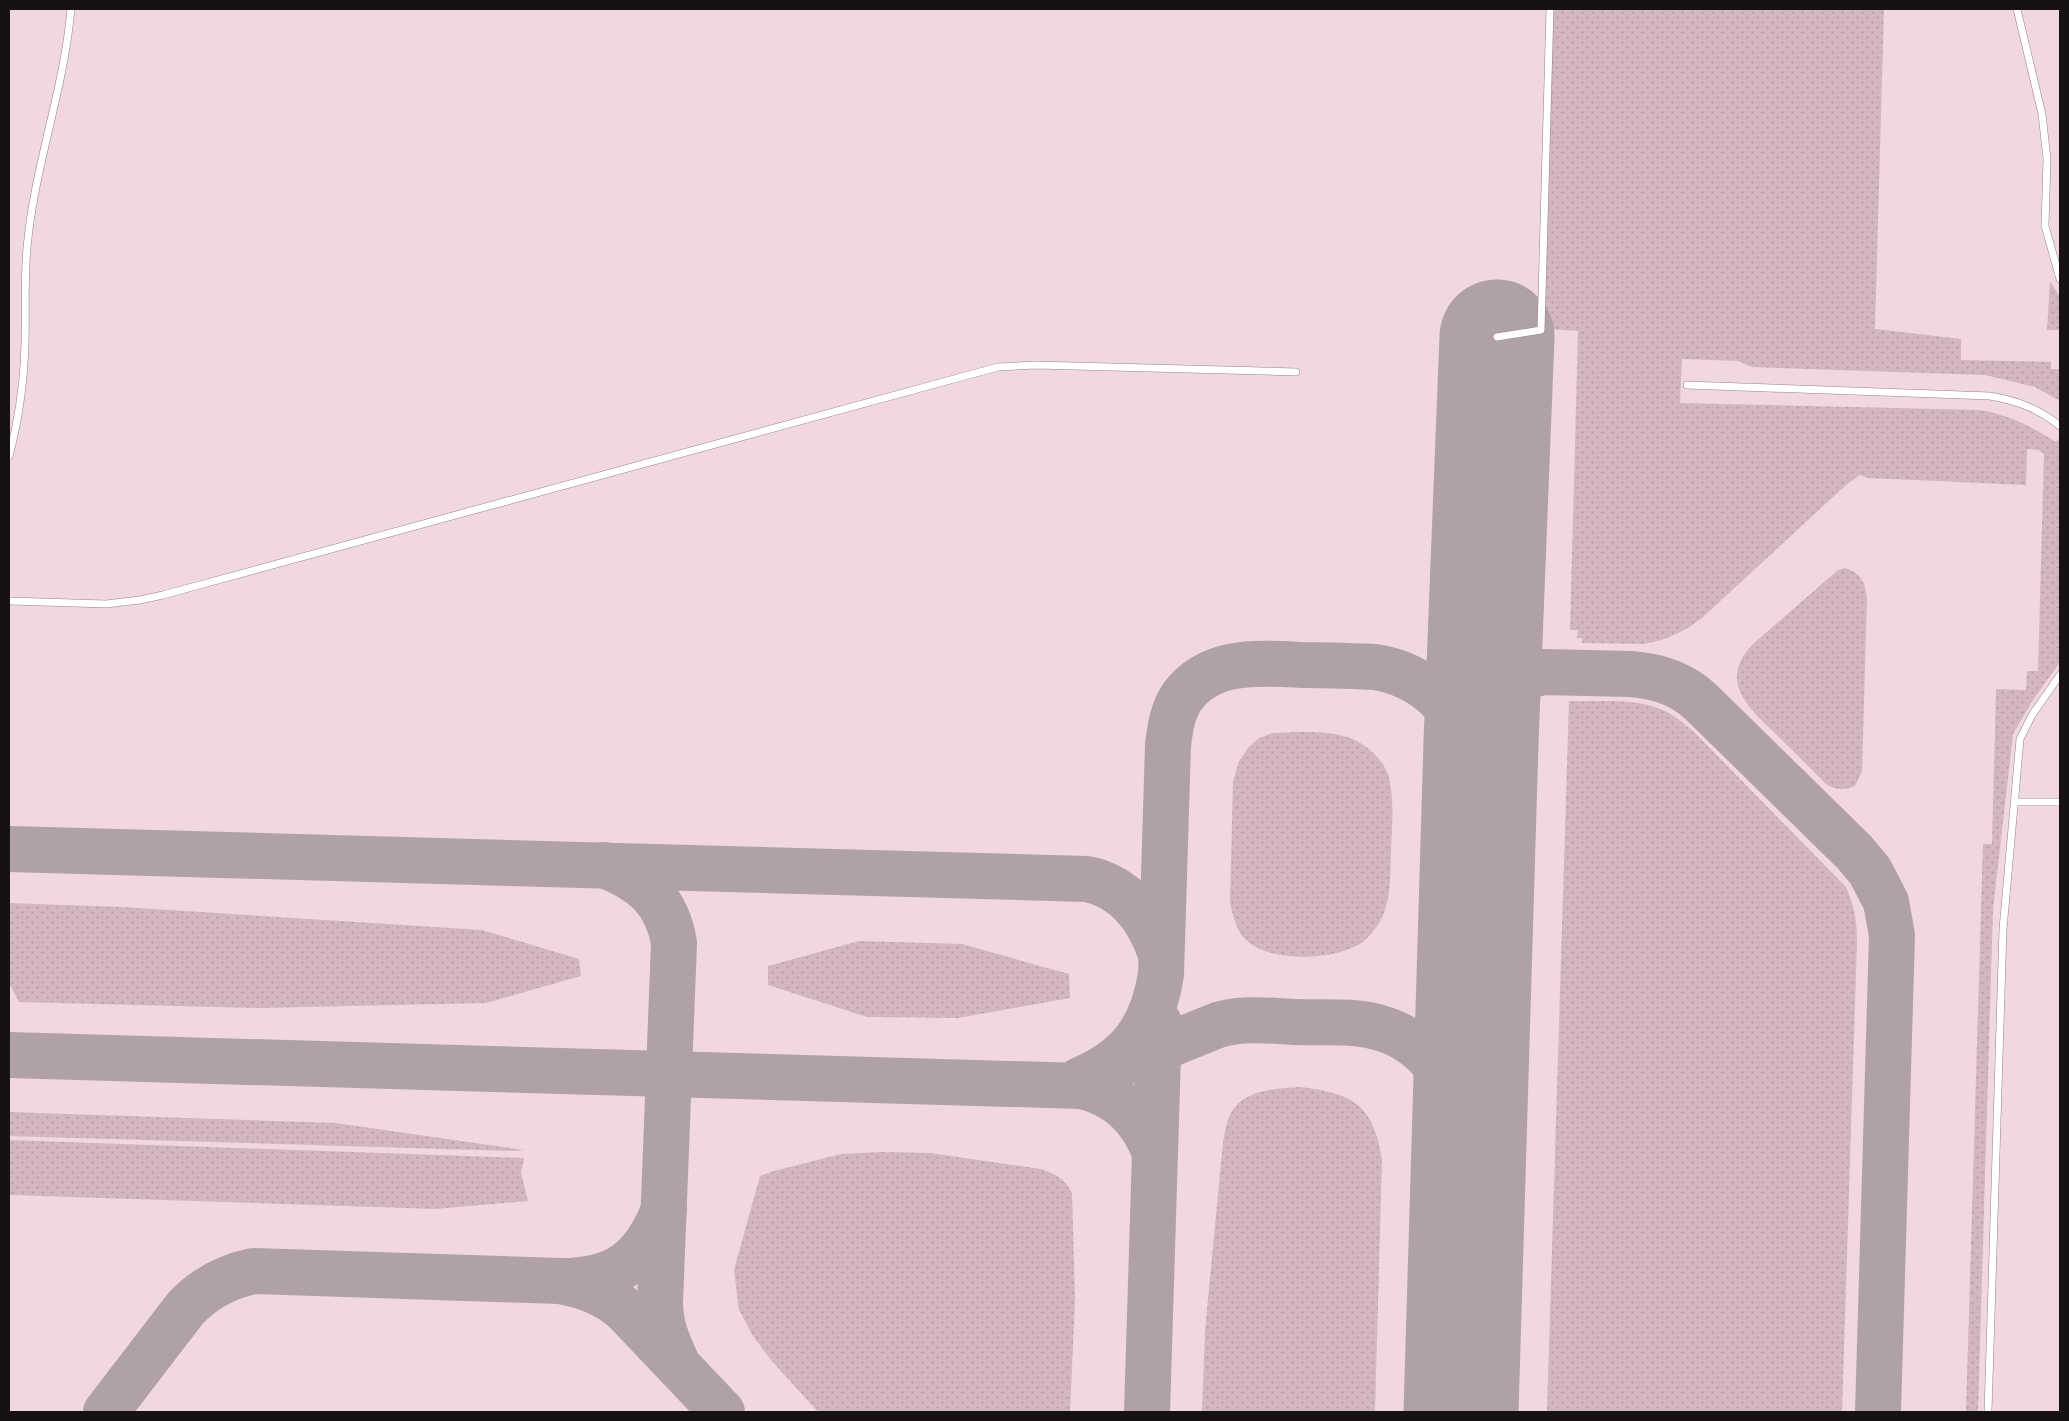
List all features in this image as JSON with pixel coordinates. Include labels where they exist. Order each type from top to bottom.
[{"type":"lane","points":[[9,456],[23,384],[27,258],[31,217],[43,155],[59,89],[71,9]]},
{"type":"lane","points":[[1497,337],[1541,330],[1550,9]]},
{"type":"lane","points":[[2017,9],[2042,114],[2047,160],[2045,226],[2060,279]]},
{"type":"lane","points":[[9,601],[112,604],[163,595],[998,367],[1036,365],[1296,372]]},
{"type":"lane","points":[[1687,385],[1990,396],[2017,401],[2045,414],[2060,426]]},
{"type":"lane","points":[[1988,1412],[2003,929],[2020,738],[2032,715],[2060,675]]},
{"type":"lane","points":[[2015,802],[2060,802]]},
{"type":"shaded area","points":[[9,9],[2060,9],[2060,1412],[9,1412]]},
{"type":"shaded area","points":[[1553,9],[1884,9],[1875,329],[1961,339],[1961,360],[2051,362],[2051,369],[2060,369],[2060,401],[2035,387],[1985,375],[1752,367],[1738,361],[1682,359],[1680,403],[1980,410],[2020,422],[2056,442],[2060,437],[2060,662],[2031,703],[2013,734],[1993,909],[1978,1412],[1966,1412],[1983,844],[1992,844],[1996,689],[2026,690],[2027,671],[2038,671],[2044,454],[2039,450],[2027,449],[2026,485],[1868,478],[1860,475],[1846,485],[1702,618],[1689,627],[1667,638],[1651,643],[1582,643],[1582,638],[1577,638],[1578,630],[1570,630],[1578,331],[1545,329]]},
{"type":"shaded area","points":[[2050,281],[2060,297],[2060,330],[2047,330]]},
{"type":"shaded area","points":[[1845,568],[1858,575],[1861,579],[1867,598],[1862,771],[1855,786],[1841,789],[1827,785],[1758,717],[1742,695],[1737,683],[1738,670],[1743,657],[1754,643],[1838,570]]},
{"type":"shaded area","points":[[1569,701],[1630,702],[1654,707],[1676,718],[1693,731],[1846,887],[1849,894],[1855,913],[1857,942],[1842,1412],[1547,1412]]},
{"type":"shaded area","points":[[1300,732],[1341,735],[1351,738],[1368,748],[1381,762],[1387,772],[1392,808],[1389,889],[1383,917],[1363,942],[1351,948],[1320,956],[1302,957],[1285,956],[1269,952],[1255,946],[1244,938],[1235,922],[1230,903],[1233,782],[1239,761],[1248,748],[1259,738],[1273,733]]},
{"type":"shaded area","points":[[9,903],[122,907],[482,930],[579,959],[581,976],[486,1003],[261,1008],[19,1002],[9,983]]},
{"type":"shaded area","points":[[859,941],[962,944],[1069,974],[1070,998],[958,1018],[867,1017],[768,985],[768,966]]},
{"type":"shaded area","points":[[1300,1087],[1334,1093],[1358,1105],[1367,1114],[1378,1141],[1382,1160],[1375,1412],[1202,1412],[1205,1330],[1223,1142],[1228,1121],[1236,1106],[1251,1095],[1270,1090]]},
{"type":"shaded area","points":[[9,1112],[336,1123],[524,1150],[9,1136]]},
{"type":"shaded area","points":[[9,1140],[524,1158],[521,1173],[528,1201],[435,1209],[9,1195]]},
{"type":"shaded area","points":[[882,1152],[930,1153],[1041,1169],[1056,1175],[1066,1184],[1072,1193],[1075,1300],[1070,1412],[818,1412],[771,1360],[753,1336],[739,1310],[734,1270],[760,1176],[841,1154]]},
{"type":"taxiway","points":[[1080,1080],[1098,1072],[1113,1062],[1136,1039],[1152,1010],[1157,993],[1161,974],[1168,745],[1176,709],[1182,697],[1193,684],[1221,669],[1253,664],[1375,667],[1389,670],[1414,680],[1436,696],[1454,715],[1468,734],[1480,757]]},
{"type":"taxiway","points":[[1481,742],[1496,709],[1503,699],[1519,682],[1530,676],[1542,672],[1631,674],[1660,679],[1686,690],[1701,702],[1854,852],[1870,871],[1886,902],[1892,935],[1878,1412]]},
{"type":"taxiway","points":[[9,849],[1087,879],[1114,889],[1134,906],[1150,929],[1161,954]]},
{"type":"taxiway","points":[[604,865],[630,877],[651,894],[666,915],[674,943],[660,1303],[661,1318],[676,1361]]},
{"type":"taxiway","points":[[1114,1067],[1218,1025],[1237,1021],[1358,1023],[1377,1027],[1409,1041],[1422,1051],[1444,1077],[1459,1108],[1463,1125],[1459,1300]]},
{"type":"taxiway","points":[[1147,1412],[1159,1023]]},
{"type":"taxiway","points":[[9,1055],[1082,1086],[1107,1095],[1128,1110],[1144,1130],[1155,1154]]},
{"type":"taxiway","points":[[561,1281],[597,1277],[612,1272],[626,1264],[637,1255],[647,1242],[664,1209]]},
{"type":"taxiway","points":[[106,1412],[192,1302],[216,1284],[253,1271],[560,1281],[578,1285],[603,1295],[625,1310],[722,1412]]},
{"type":"runway","points":[[1461,1412],[1481,742],[1497,337]]}]
